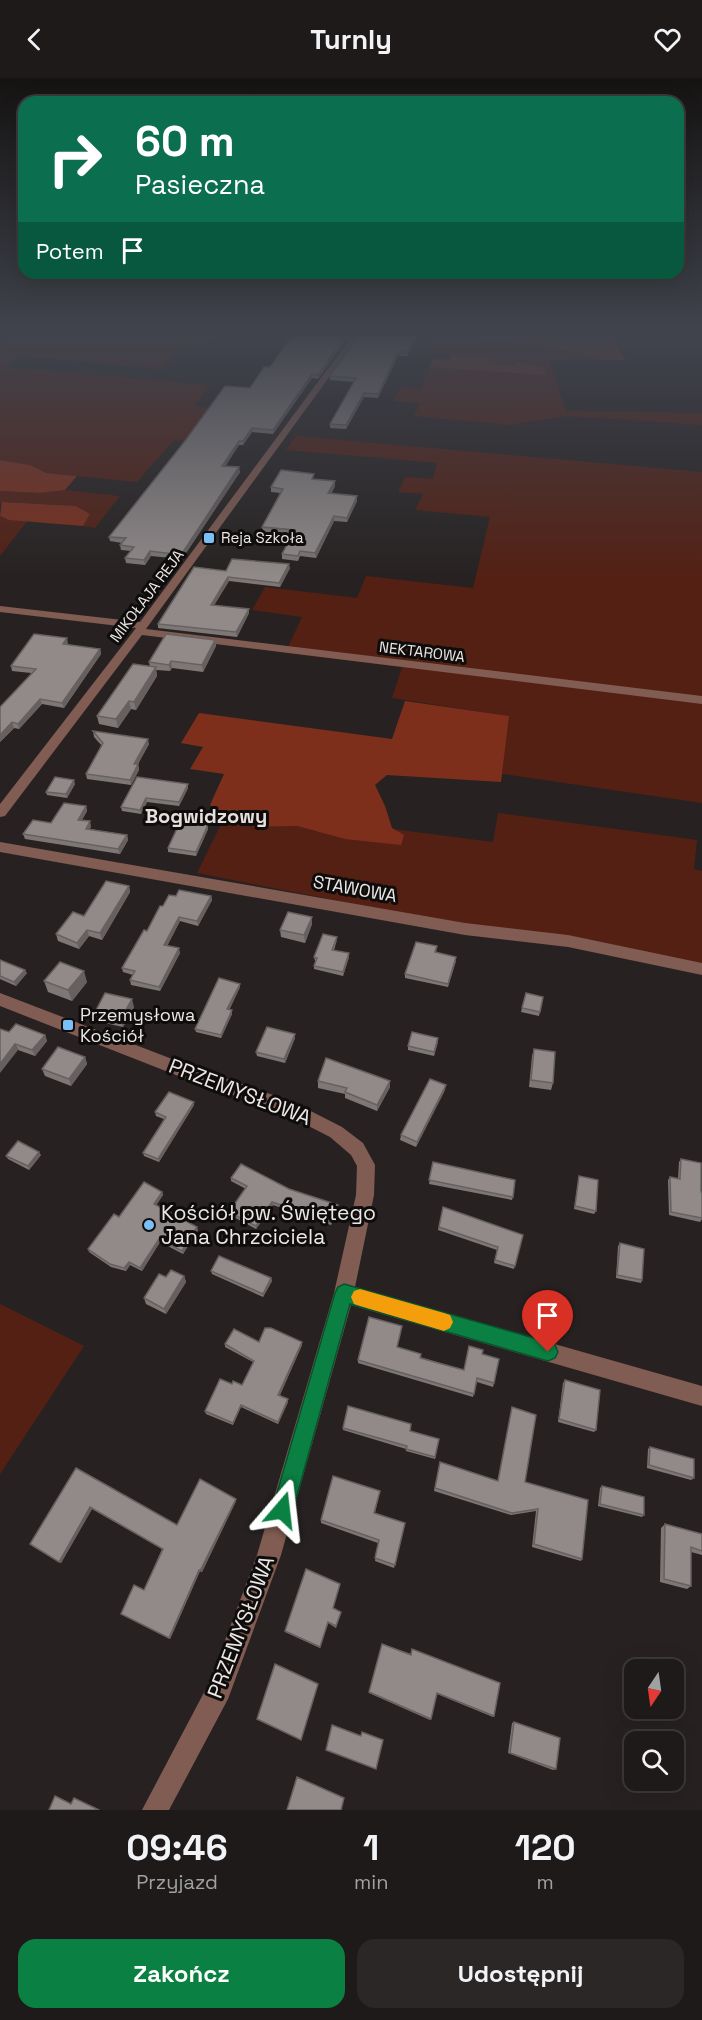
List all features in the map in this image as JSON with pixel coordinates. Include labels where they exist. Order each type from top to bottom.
[{"type":"street","name":"MIKOŁAJA REJA","points":[[0,813],[142,629],[297,417]]},
{"type":"street","name":"NEKTAROWA","points":[[0,609],[702,700]]},
{"type":"street","name":"STAWOWA","points":[[0,847],[465,929],[568,941],[702,969]]},
{"type":"street","name":"PRZEMYSŁOWA","points":[[0,999],[187,1072],[287,1107],[336,1132],[357,1149],[366,1165],[365,1195],[344,1293],[316,1397],[256,1589],[219,1690],[154,1810]]},
{"type":"street","points":[[344,1293],[702,1396]]},
{"type":"shaded area","points":[[0,417],[203,417],[188,441],[174,440],[137,482],[46,473],[30,465],[0,460]]},
{"type":"shaded area","points":[[423,417],[563,417],[509,425]]},
{"type":"shaded area","points":[[580,417],[702,417],[702,425]]},
{"type":"shaded area","points":[[296,436],[702,472],[702,803],[502,774],[508,716],[392,698],[402,667],[285,653],[302,617],[252,610],[265,587],[357,598],[366,576],[473,588],[490,517],[415,510],[423,494],[398,492],[405,477],[433,479],[437,463],[286,450]]},
{"type":"shaded area","points":[[0,460],[30,465],[46,473],[77,476],[65,490],[40,493],[0,491]]},
{"type":"shaded area","points":[[65,490],[120,496],[95,528],[83,526],[90,514],[76,506],[2,502],[0,506],[0,491],[40,493]]},
{"type":"shaded area","points":[[2,502],[76,506],[90,514],[83,526],[9,520],[0,516]]},
{"type":"shaded area","points":[[0,516],[9,520],[28,520],[0,556]]},
{"type":"shaded area","points":[[405,701],[509,716],[501,782],[387,775],[375,785],[392,828],[404,835],[401,845],[345,839],[297,826],[255,827],[224,818],[210,805],[224,774],[190,769],[203,747],[181,743],[199,713],[392,739]]},
{"type":"shaded area","points":[[498,813],[697,840],[694,869],[702,871],[702,965],[481,929],[197,873],[224,818],[255,827],[297,826],[345,839],[392,829],[493,842]]},
{"type":"shaded area","points":[[0,1304],[84,1346],[0,1474]]},
{"type":"building","points":[[203,417],[282,417],[273,430],[252,428],[243,441],[239,441],[222,466],[239,467],[181,555],[150,551],[144,560],[125,558],[134,547],[120,545],[126,538],[109,537]]},
{"type":"building","points":[[334,417],[351,417],[346,425],[330,424]]},
{"type":"building","points":[[281,470],[314,474],[312,479],[335,481],[328,493],[357,496],[347,518],[334,516],[315,553],[300,551],[298,556],[282,554],[295,530],[262,527],[283,489],[271,487]]},
{"type":"building","points":[[232,559],[289,564],[279,583],[228,577],[211,605],[249,609],[236,632],[158,624],[194,567],[226,571]]},
{"type":"building","points":[[34,634],[67,638],[63,644],[100,649],[62,703],[40,699],[18,724],[12,722],[0,735],[0,707],[36,669],[11,666]]},
{"type":"building","points":[[166,634],[215,640],[202,665],[171,661],[169,665],[149,662]]},
{"type":"building","points":[[133,664],[156,667],[134,702],[129,701],[116,719],[97,716]]},
{"type":"building","points":[[93,731],[148,739],[134,764],[138,764],[130,780],[86,774],[103,743]]},
{"type":"building","points":[[55,777],[74,780],[66,794],[46,792]]},
{"type":"building","points":[[137,777],[188,784],[179,802],[146,798],[140,810],[121,807]]},
{"type":"building","points":[[64,803],[86,806],[78,820],[90,821],[86,829],[127,835],[118,849],[23,834],[33,820],[51,823]]},
{"type":"building","points":[[181,820],[208,825],[196,852],[168,848]]},
{"type":"building","points":[[106,881],[129,886],[100,933],[87,930],[77,943],[56,934],[73,912],[84,916]]},
{"type":"building","points":[[179,890],[211,896],[197,921],[179,917],[164,945],[179,948],[159,987],[130,980],[135,971],[122,968],[144,930],[147,931],[160,906],[163,906],[169,895],[176,896]]},
{"type":"building","points":[[288,912],[312,917],[304,935],[280,930]]},
{"type":"building","points":[[323,934],[337,937],[332,950],[349,953],[343,972],[314,966],[317,958],[314,957]]},
{"type":"building","points":[[416,942],[437,946],[435,952],[456,957],[448,984],[405,974]]},
{"type":"building","points":[[0,960],[25,970],[14,982],[0,976]]},
{"type":"building","points":[[60,962],[84,971],[68,990],[44,981]]},
{"type":"building","points":[[219,978],[240,984],[227,1009],[232,1010],[221,1035],[195,1029]]},
{"type":"building","points":[[105,993],[132,999],[120,1020],[94,1014]]},
{"type":"building","points":[[526,993],[543,997],[540,1012],[522,1008]]},
{"type":"building","points":[[16,1024],[45,1035],[32,1050],[15,1044],[0,1064],[0,1029],[9,1032]]},
{"type":"building","points":[[267,1027],[295,1034],[284,1059],[256,1052]]},
{"type":"building","points":[[412,1032],[438,1038],[434,1052],[408,1046]]},
{"type":"building","points":[[58,1047],[85,1057],[69,1079],[42,1069]]},
{"type":"building","points":[[534,1049],[555,1052],[553,1083],[531,1080]]},
{"type":"building","points":[[326,1058],[390,1081],[377,1105],[345,1092],[347,1088],[318,1081]]},
{"type":"building","points":[[430,1079],[446,1085],[417,1142],[401,1135]]},
{"type":"building","points":[[169,1092],[194,1102],[158,1159],[143,1153],[166,1117],[155,1112]]},
{"type":"building","points":[[18,1141],[39,1152],[28,1166],[6,1156]]},
{"type":"building","points":[[681,1159],[701,1163],[702,1218],[671,1212],[670,1177],[680,1179]]},
{"type":"building","points":[[433,1162],[515,1180],[513,1197],[429,1180]]},
{"type":"building","points":[[241,1164],[289,1189],[338,1205],[331,1222],[272,1202],[256,1226],[229,1212],[247,1186],[231,1178]]},
{"type":"building","points":[[579,1176],[598,1180],[596,1211],[575,1206]]},
{"type":"building","name":"Kościół pw. Świętego Jana Chrzciciela","points":[[144,1182],[162,1192],[154,1204],[197,1227],[182,1251],[159,1239],[140,1268],[129,1262],[124,1268],[110,1264],[88,1249],[114,1214],[119,1217]]},
{"type":"building","points":[[443,1207],[523,1235],[515,1266],[495,1260],[498,1247],[439,1227]]},
{"type":"building","points":[[620,1243],[644,1249],[642,1280],[617,1275]]},
{"type":"building","points":[[219,1256],[271,1278],[263,1294],[211,1271]]},
{"type":"building","points":[[171,1270],[184,1276],[164,1309],[144,1298],[159,1274],[166,1277]]},
{"type":"building","points":[[369,1317],[402,1326],[397,1347],[421,1354],[420,1358],[464,1370],[469,1346],[483,1350],[482,1354],[499,1359],[494,1383],[477,1378],[474,1394],[358,1360]]},
{"type":"building","points":[[265,1328],[271,1328],[302,1342],[278,1395],[288,1399],[278,1422],[241,1405],[233,1423],[205,1411],[220,1379],[242,1385],[254,1361],[225,1344],[234,1329],[259,1342]]},
{"type":"building","points":[[565,1380],[600,1390],[596,1430],[559,1419]]},
{"type":"building","points":[[348,1406],[411,1424],[410,1431],[439,1439],[435,1457],[406,1449],[407,1446],[343,1428]]},
{"type":"building","points":[[512,1407],[536,1415],[525,1482],[588,1500],[582,1559],[534,1544],[538,1509],[512,1513],[435,1488],[440,1462],[498,1481]]},
{"type":"building","points":[[650,1447],[694,1459],[694,1478],[649,1465]]},
{"type":"building","points":[[76,1468],[177,1525],[200,1479],[236,1499],[199,1570],[169,1638],[121,1614],[134,1585],[144,1590],[163,1549],[90,1507],[59,1562],[30,1544]]},
{"type":"building","points":[[333,1476],[380,1491],[374,1513],[405,1523],[395,1565],[375,1558],[379,1540],[321,1520]]},
{"type":"building","points":[[602,1486],[644,1497],[644,1515],[600,1504]]},
{"type":"building","points":[[665,1524],[702,1534],[702,1551],[691,1547],[691,1586],[664,1579]]},
{"type":"building","points":[[306,1569],[340,1584],[333,1608],[341,1612],[336,1626],[328,1622],[320,1647],[285,1631]]},
{"type":"building","points":[[382,1644],[411,1655],[412,1649],[500,1683],[494,1716],[437,1693],[431,1719],[369,1692]]},
{"type":"building","points":[[275,1664],[318,1684],[301,1740],[257,1719]]},
{"type":"building","points":[[514,1722],[560,1738],[556,1769],[510,1753]]},
{"type":"building","points":[[332,1725],[361,1736],[362,1732],[383,1740],[376,1769],[326,1750]]},
{"type":"building","points":[[297,1777],[344,1798],[341,1810],[287,1810]]},
{"type":"building","points":[[55,1796],[71,1804],[74,1798],[99,1810],[49,1810]]},
{"type":"slow traffic","points":[[360,1297],[444,1322]]},
{"type":"place","name":"Reja Szkoła","points":[[209,538]]},
{"type":"place","name":"Przemysłowa Kościół","points":[[68,1025]]},
{"type":"place","name":"Kościół pw. Świętego Jana Chrzciciela","points":[[149,1225]]},
{"type":"district","name":"Bogwidzowy","points":[[206,816]]},
{"type":"route","points":[[282,1510],[344,1293],[548,1352]]}]
